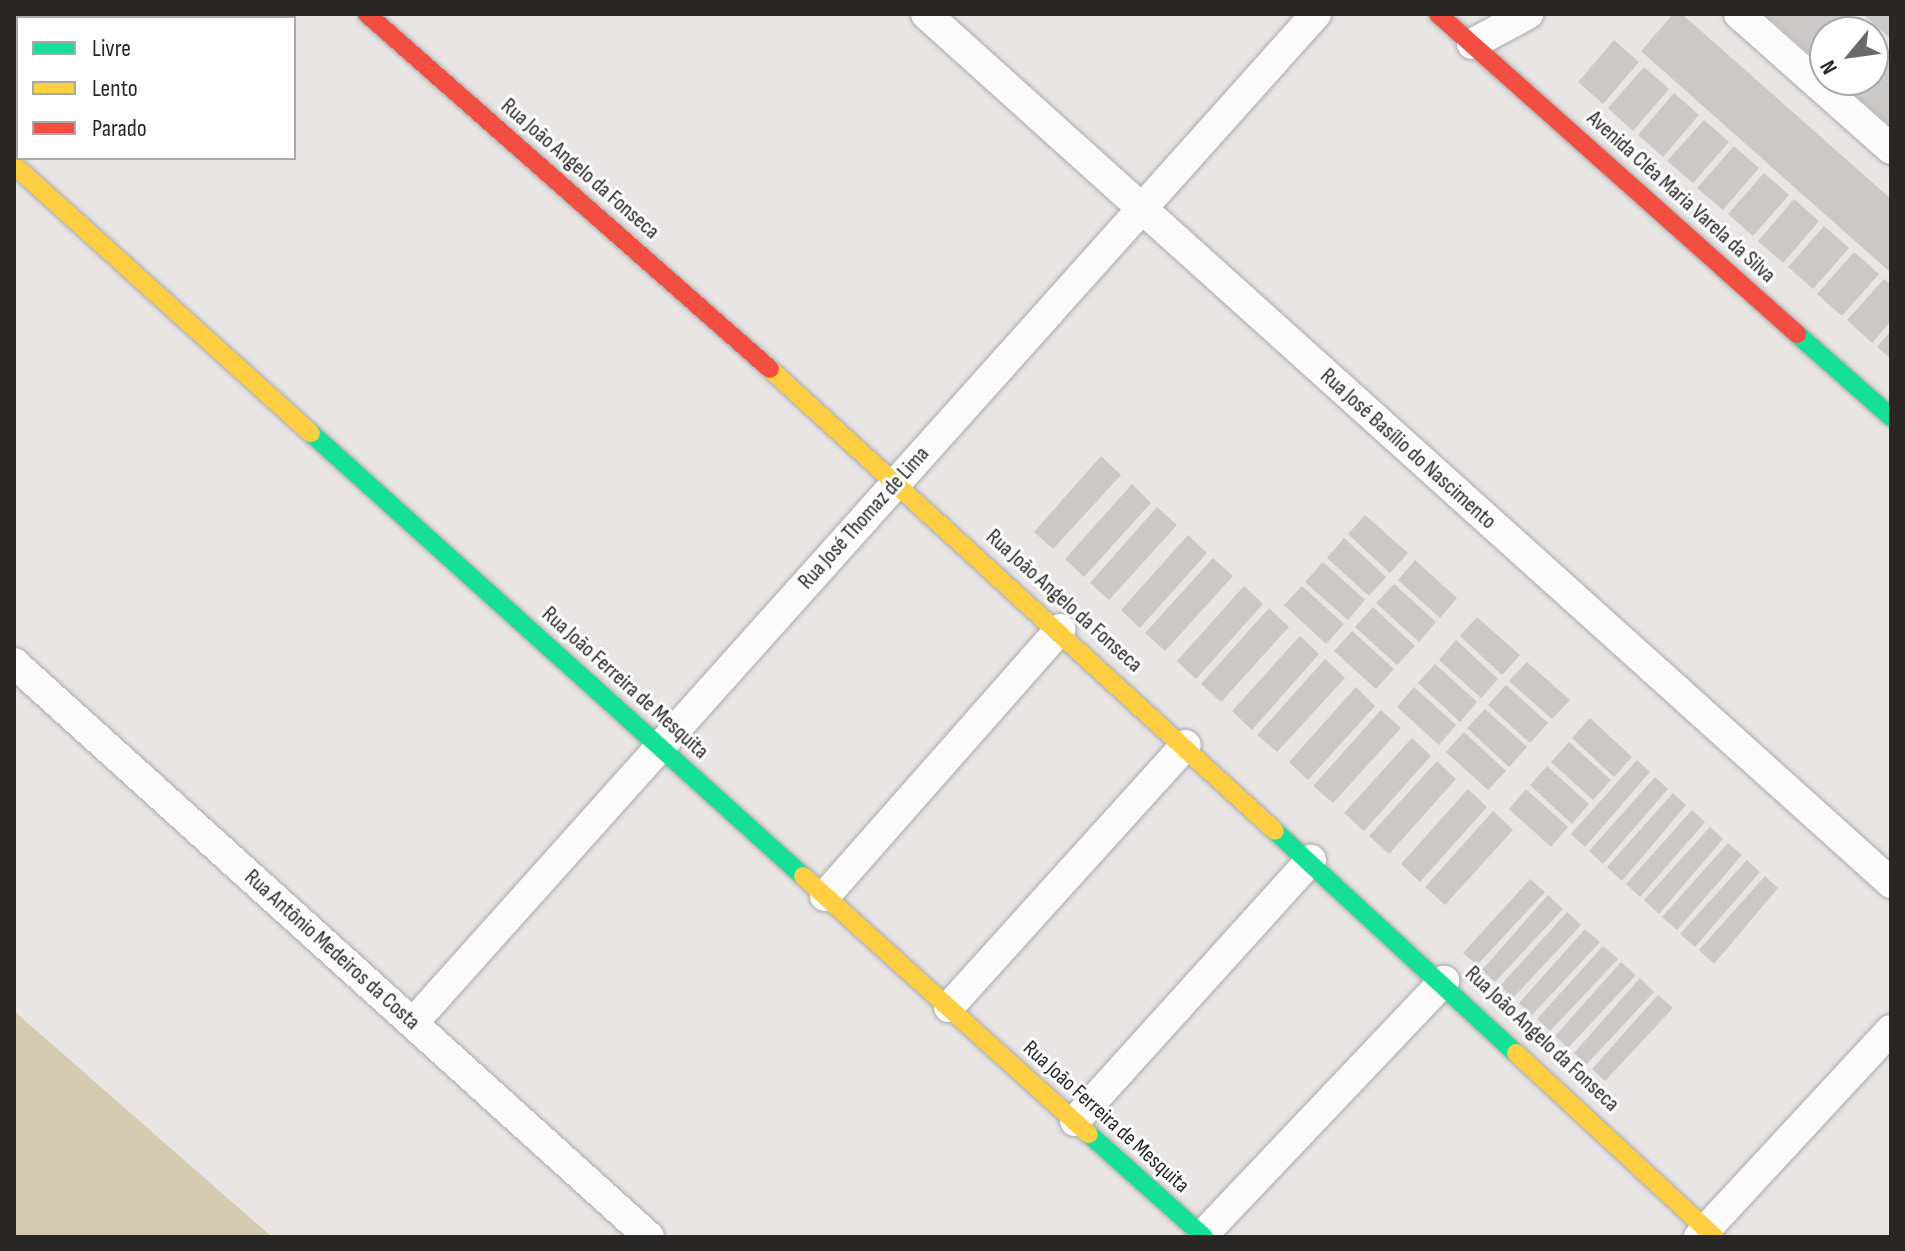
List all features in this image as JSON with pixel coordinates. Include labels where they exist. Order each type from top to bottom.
[{"type":"street","name":"Rua João Angelo da Fonseca","points":[[367,14],[897,481],[1060,629],[1444,981],[1707,1234]]},
{"type":"street","name":"Rua José Basílio do Nascimento","points":[[926,14],[1891,883]]},
{"type":"street","name":"Rua José Thomaz de Lima","points":[[413,1023],[1316,14]]},
{"type":"street","name":"Avenida Cléa Maria Varela da Silva","points":[[1438,14],[1891,417]]},
{"type":"street","points":[[1472,44],[1528,14]]},
{"type":"street","points":[[1739,14],[1891,149]]},
{"type":"street","name":"Rua João Ferreira de Mesquita","points":[[14,165],[1203,1236]]},
{"type":"street","points":[[825,896],[1060,629]]},
{"type":"street","name":"Rua Antônio Medeiros da Costa","points":[[14,663],[649,1237]]},
{"type":"street","points":[[949,1007],[1186,745]]},
{"type":"street","points":[[1075,1121],[1311,860]]},
{"type":"street","points":[[1203,1236],[1444,981]]},
{"type":"street","points":[[1707,1234],[1891,1030]]},
{"type":"shaded area","points":[[14,1011],[272,1237],[14,1237]]},
{"type":"building","points":[[1673,14],[1682,14],[1891,199],[1891,273],[1641,51]]},
{"type":"building","points":[[1765,14],[1850,16],[1809,16],[1809,53]]},
{"type":"building","points":[[1863,14],[1891,14],[1891,39],[1889,16]]},
{"type":"building","points":[[1614,40],[1639,62],[1603,104],[1578,82]]},
{"type":"building","points":[[1889,50],[1891,52],[1891,126],[1857,96],[1889,96]]},
{"type":"building","points":[[1644,67],[1669,89],[1633,131],[1608,108]]},
{"type":"building","points":[[1674,93],[1699,115],[1663,157],[1638,135]]},
{"type":"building","points":[[1704,120],[1729,142],[1693,183],[1667,161]]},
{"type":"building","points":[[1734,146],[1759,168],[1723,210],[1697,188]]},
{"type":"building","points":[[1764,173],[1789,195],[1753,236],[1728,214]]},
{"type":"building","points":[[1794,199],[1819,221],[1783,263],[1758,241]]},
{"type":"building","points":[[1824,226],[1849,248],[1813,289],[1788,267]]},
{"type":"building","points":[[1854,252],[1879,274],[1842,316],[1817,294]]},
{"type":"building","points":[[1884,279],[1891,285],[1891,321],[1872,343],[1847,320]]},
{"type":"building","points":[[1891,331],[1891,359],[1877,347]]},
{"type":"building","points":[[1101,456],[1121,475],[1053,549],[1034,532]]},
{"type":"building","points":[[1132,484],[1151,503],[1084,577],[1065,559]]},
{"type":"building","points":[[1157,507],[1177,525],[1109,600],[1090,583]]},
{"type":"building","points":[[1365,515],[1408,553],[1390,573],[1348,534]]},
{"type":"building","points":[[1188,535],[1207,553],[1140,628],[1121,610]]},
{"type":"building","points":[[1344,538],[1386,577],[1369,596],[1327,558]]},
{"type":"building","points":[[1213,558],[1233,576],[1165,651],[1145,633]]},
{"type":"building","points":[[1415,560],[1457,598],[1440,618],[1398,580]]},
{"type":"building","points":[[1323,562],[1365,600],[1348,620],[1305,582]]},
{"type":"building","points":[[1394,584],[1436,622],[1419,642],[1376,603]]},
{"type":"building","points":[[1244,586],[1263,604],[1196,679],[1177,661]]},
{"type":"building","points":[[1302,586],[1344,624],[1326,644],[1284,605]]},
{"type":"building","points":[[1373,607],[1415,646],[1397,665],[1355,627]]},
{"type":"building","points":[[1269,608],[1289,627],[1221,702],[1201,684]]},
{"type":"building","points":[[1477,617],[1520,655],[1502,675],[1460,636]]},
{"type":"building","points":[[1352,631],[1394,669],[1376,689],[1334,651]]},
{"type":"building","points":[[1300,636],[1319,654],[1252,730],[1232,711]]},
{"type":"building","points":[[1456,640],[1498,679],[1481,698],[1439,660]]},
{"type":"building","points":[[1325,659],[1345,678],[1277,752],[1257,735]]},
{"type":"building","points":[[1527,662],[1570,700],[1552,719],[1509,681]]},
{"type":"building","points":[[1435,664],[1477,702],[1460,722],[1418,683]]},
{"type":"building","points":[[1506,685],[1548,723],[1530,743],[1488,705]]},
{"type":"building","points":[[1356,687],[1375,706],[1308,780],[1289,762]]},
{"type":"building","points":[[1414,687],[1456,725],[1439,745],[1397,707]]},
{"type":"building","points":[[1485,709],[1527,747],[1509,767],[1467,728]]},
{"type":"building","points":[[1381,710],[1401,728],[1333,803],[1313,786]]},
{"type":"building","points":[[1590,718],[1632,757],[1614,777],[1572,738]]},
{"type":"building","points":[[1464,732],[1506,771],[1488,790],[1446,752]]},
{"type":"building","points":[[1412,738],[1431,756],[1364,831],[1344,813]]},
{"type":"building","points":[[1569,742],[1611,780],[1593,800],[1551,762]]},
{"type":"building","points":[[1637,760],[1650,772],[1585,847],[1571,834]]},
{"type":"building","points":[[1437,761],[1456,779],[1389,854],[1369,836]]},
{"type":"building","points":[[1547,766],[1589,804],[1572,824],[1530,785]]},
{"type":"building","points":[[1655,777],[1668,789],[1603,864],[1589,851]]},
{"type":"building","points":[[1468,789],[1487,807],[1420,882],[1401,864]]},
{"type":"building","points":[[1526,789],[1568,827],[1551,847],[1509,809]]},
{"type":"building","points":[[1673,793],[1686,805],[1622,881],[1607,867]]},
{"type":"building","points":[[1692,810],[1705,822],[1640,897],[1626,884]]},
{"type":"building","points":[[1493,811],[1513,830],[1445,905],[1425,887]]},
{"type":"building","points":[[1710,827],[1723,839],[1659,914],[1644,900]]},
{"type":"building","points":[[1728,843],[1742,855],[1677,930],[1662,917]]},
{"type":"building","points":[[1747,860],[1760,872],[1695,947],[1680,934]]},
{"type":"building","points":[[1765,876],[1778,888],[1714,964],[1699,950]]},
{"type":"building","points":[[1530,879],[1545,892],[1477,965],[1463,953]]},
{"type":"building","points":[[1548,895],[1563,909],[1495,982],[1482,970]]},
{"type":"building","points":[[1567,912],[1581,925],[1513,998],[1500,986]]},
{"type":"building","points":[[1585,929],[1600,942],[1532,1015],[1519,1003]]},
{"type":"building","points":[[1603,946],[1618,959],[1550,1031],[1537,1019]]},
{"type":"building","points":[[1621,962],[1636,975],[1568,1048],[1555,1036]]},
{"type":"building","points":[[1640,978],[1654,992],[1586,1065],[1574,1053]]},
{"type":"building","points":[[1658,995],[1673,1008],[1605,1081],[1592,1069]]},
{"type":"traffic: fast","points":[[1797,334],[1891,417]]},
{"type":"traffic: fast","points":[[311,433],[803,876]]},
{"type":"traffic: fast","points":[[1275,831],[1516,1053]]},
{"type":"traffic: fast","points":[[1089,1134],[1204,1237]]},
{"type":"traffic: slow","points":[[14,165],[311,433]]},
{"type":"traffic: slow","points":[[770,369],[1275,831]]},
{"type":"traffic: slow","points":[[803,876],[1089,1134]]},
{"type":"traffic: slow","points":[[1516,1053],[1715,1237]]},
{"type":"traffic: jam","points":[[367,14],[770,369]]},
{"type":"traffic: jam","points":[[1438,14],[1797,334]]}]
